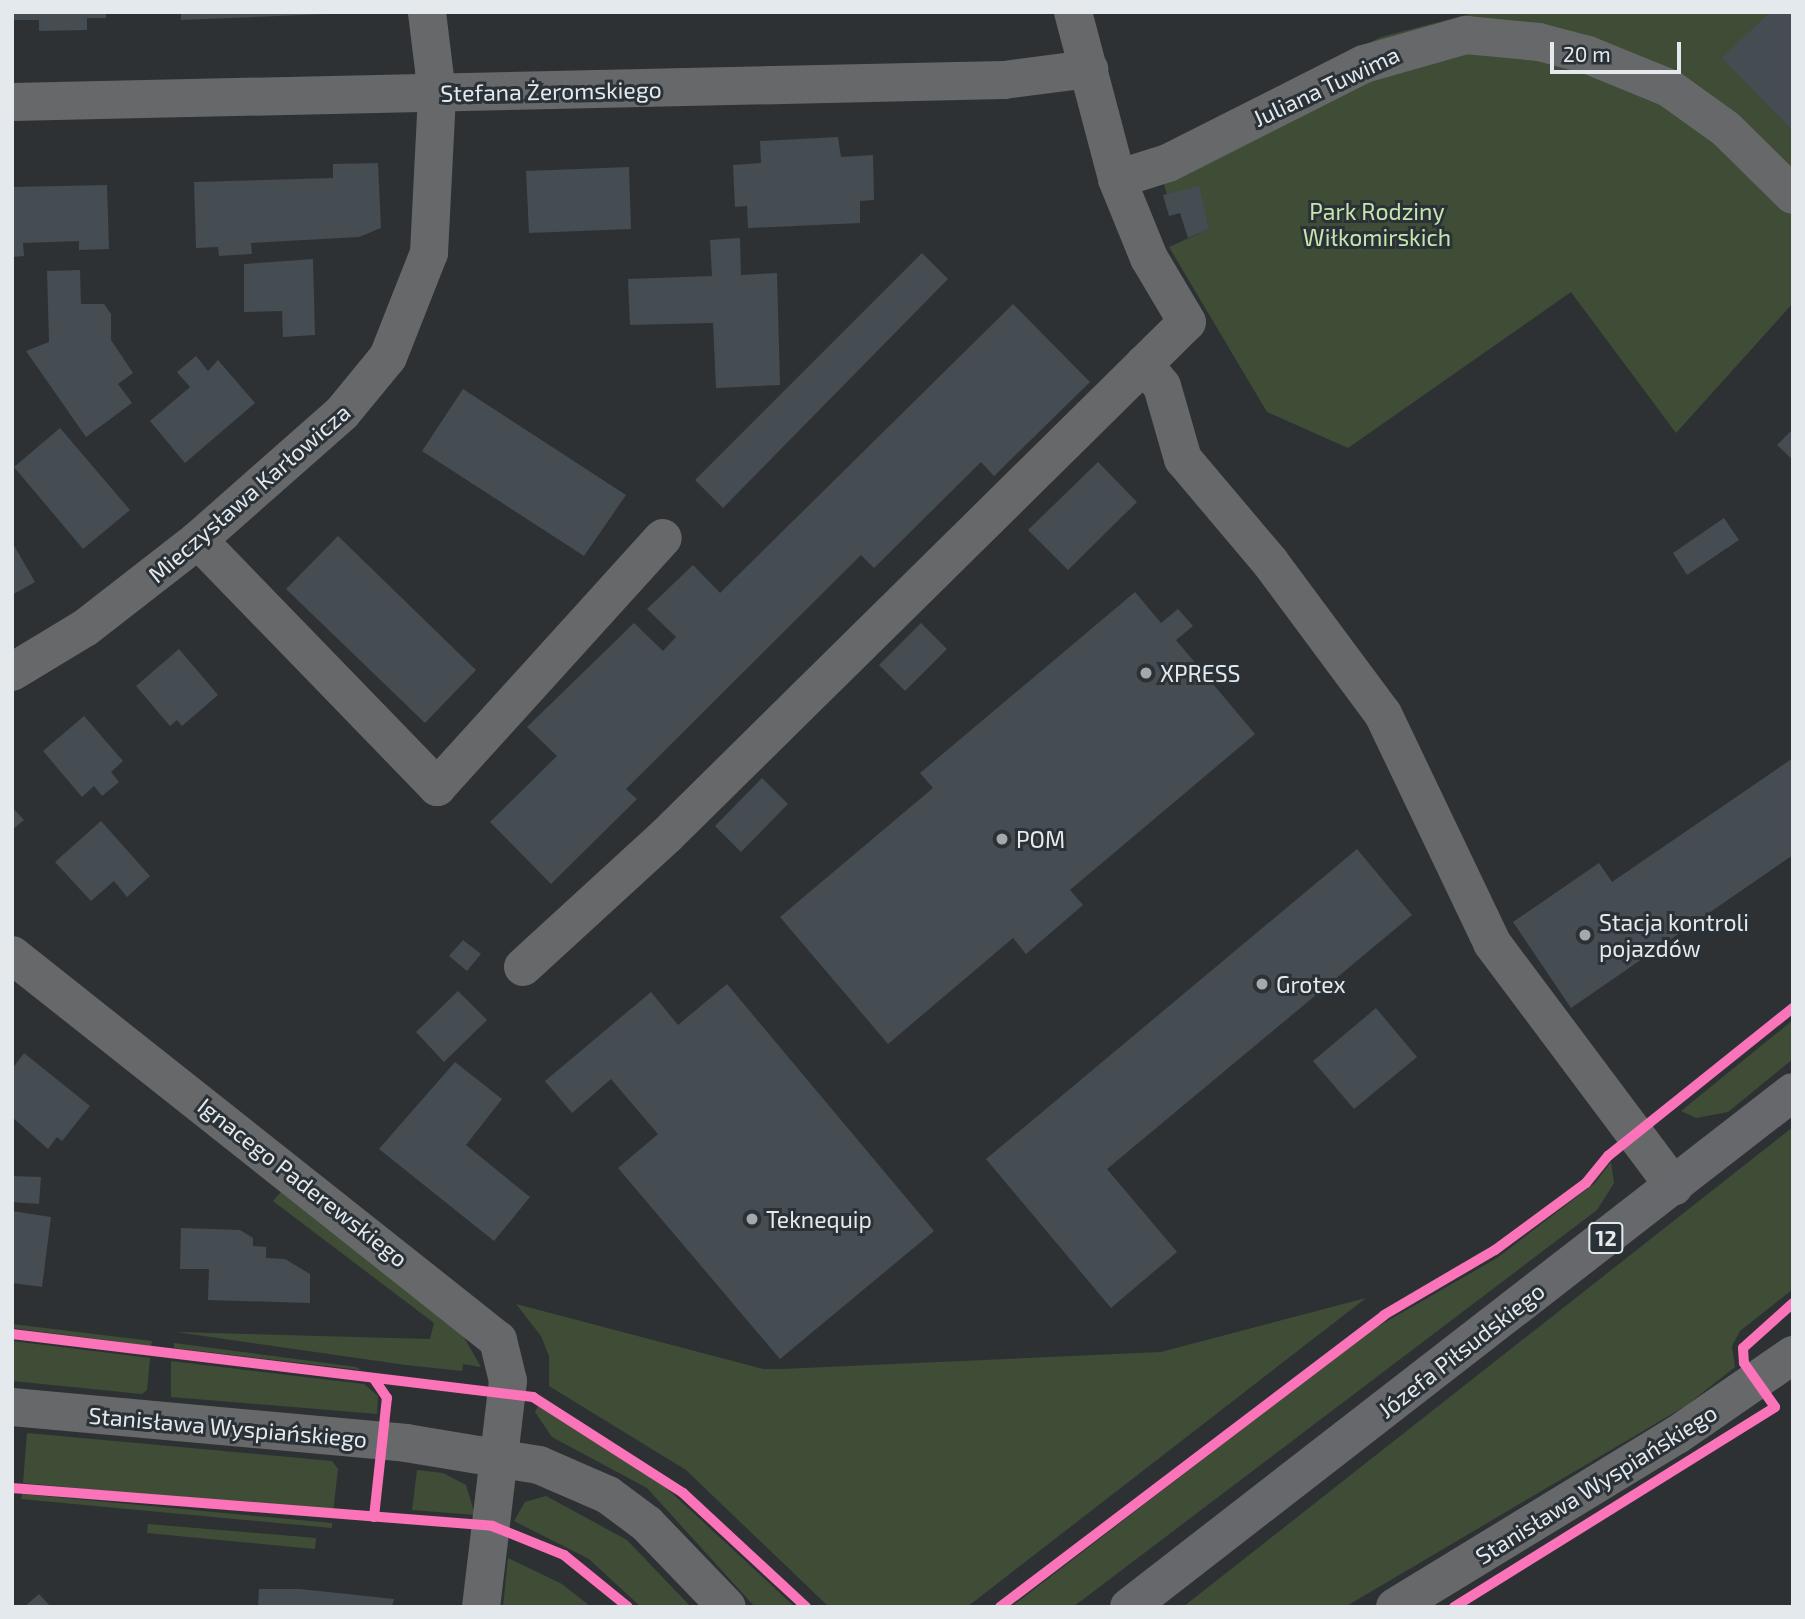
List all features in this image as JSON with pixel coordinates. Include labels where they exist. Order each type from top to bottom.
[{"type":"main road","name":"Józefa Piłsudskiego","points":[[1129,1607],[1793,1091]]},
{"type":"street","name":"Mieczysława Karłowicza","points":[[12,672],[96,620],[198,540],[334,421],[388,357],[429,253],[437,94],[427,12]]},
{"type":"street","points":[[523,967],[667,835],[1187,322],[1149,258],[1117,178],[1073,12]]},
{"type":"street","name":"Juliana Tuwima","points":[[1117,178],[1168,163],[1364,64],[1466,35],[1539,42],[1588,55],[1669,88],[1718,122],[1793,195]]},
{"type":"street","name":"Stefana Żeromskiego","points":[[12,102],[1004,80],[1089,69]]},
{"type":"street","points":[[1144,365],[1162,386],[1183,459],[1270,562],[1383,714],[1492,943],[1674,1186]]},
{"type":"street","points":[[198,540],[437,786],[663,538]]},
{"type":"street","name":"Ignacego Paderewskiego","points":[[12,955],[499,1340],[508,1381],[481,1607]]},
{"type":"street","name":"Stanisława Wyspiańskiego","points":[[1395,1607],[1677,1435],[1793,1355]]},
{"type":"street","name":"Stanisława Wyspiańskiego","points":[[12,1407],[500,1456],[573,1476],[608,1495],[681,1555],[727,1607]]},
{"type":"green space","name":"Park Rodziny Wiłkomirskich","points":[[1477,12],[1793,12],[1793,303],[1676,433],[1571,292],[1348,448],[1267,412],[1169,247],[1209,229],[1203,207],[1167,195],[1155,150],[1381,37]]},
{"type":"green space","points":[[1793,1020],[1793,1059],[1728,1112],[1696,1118],[1681,1111]]},
{"type":"green space","points":[[1793,1127],[1793,1289],[1740,1331],[1732,1346],[1735,1367],[1687,1405],[1345,1607],[1183,1607]]},
{"type":"green space","points":[[1611,1162],[1614,1183],[1597,1210],[1073,1607],[1011,1607],[1370,1331],[1497,1258],[1595,1183]]},
{"type":"green space","points":[[281,1192],[462,1334],[481,1367],[463,1364],[462,1371],[406,1365],[176,1332],[430,1339],[434,1323],[273,1201]]},
{"type":"green space","points":[[1366,1298],[967,1607],[829,1607],[686,1470],[549,1386],[549,1356],[541,1336],[516,1304],[763,1369],[782,1369],[1161,1352]]},
{"type":"green space","points":[[12,1324],[152,1341],[151,1346],[12,1328]]},
{"type":"green space","points":[[12,1341],[150,1358],[147,1390],[142,1394],[12,1381]]},
{"type":"green space","points":[[174,1343],[356,1367],[361,1370],[174,1348]]},
{"type":"green space","points":[[171,1361],[364,1384],[378,1396],[377,1414],[171,1397]]},
{"type":"green space","points":[[539,1404],[661,1483],[795,1607],[755,1607],[647,1488],[552,1437],[535,1412]]},
{"type":"green space","points":[[27,1433],[332,1461],[338,1469],[333,1512],[23,1483]]},
{"type":"green space","points":[[417,1470],[443,1473],[466,1485],[475,1515],[412,1510]]},
{"type":"green space","points":[[22,1494],[332,1523],[332,1528],[21,1499]]},
{"type":"green space","points":[[546,1496],[627,1540],[691,1607],[641,1607],[589,1559],[514,1521],[525,1502]]},
{"type":"green space","points":[[148,1524],[316,1538],[315,1549],[147,1533]]},
{"type":"green space","points":[[508,1558],[562,1584],[591,1607],[503,1607]]},
{"type":"building","points":[[12,12],[106,12],[106,18],[87,18],[87,30],[39,31],[39,20],[12,20]]},
{"type":"building","points":[[181,12],[327,12],[327,14],[181,20]]},
{"type":"building","points":[[1770,12],[1793,12],[1793,131],[1722,58]]},
{"type":"building","points":[[838,137],[841,157],[873,155],[874,200],[860,201],[860,223],[748,228],[747,206],[735,207],[733,165],[761,163],[760,141]]},
{"type":"building","points":[[378,163],[381,228],[359,237],[251,243],[252,254],[219,256],[218,247],[196,248],[194,182],[333,178],[333,164]]},
{"type":"building","points":[[629,167],[631,229],[529,233],[526,171]]},
{"type":"building","points":[[107,185],[109,249],[79,250],[79,241],[23,243],[24,256],[12,257],[12,187]]},
{"type":"building","points":[[1199,186],[1209,229],[1188,238],[1180,213],[1169,216],[1163,195]]},
{"type":"building","points":[[740,238],[741,275],[777,273],[780,385],[716,388],[713,323],[630,325],[628,279],[712,276],[710,240]]},
{"type":"building","points":[[922,253],[948,279],[723,508],[695,480]]},
{"type":"building","points":[[313,259],[315,335],[283,337],[282,311],[244,312],[244,264]]},
{"type":"building","points":[[80,270],[81,304],[104,304],[111,314],[111,340],[133,373],[118,384],[132,403],[86,437],[26,351],[49,342],[47,271]]},
{"type":"building","points":[[1013,304],[1090,382],[994,476],[981,462],[874,568],[861,555],[626,789],[637,799],[551,884],[490,822],[557,756],[527,727],[634,623],[663,651],[676,637],[647,609],[693,565],[720,593]]},
{"type":"building","points":[[196,356],[208,371],[218,360],[255,403],[185,463],[150,421],[190,387],[177,372]]},
{"type":"building","points":[[463,389],[626,495],[584,556],[422,451]]},
{"type":"building","points":[[60,428],[130,510],[83,549],[14,467]]},
{"type":"building","points":[[1793,429],[1793,460],[1777,445]]},
{"type":"building","points":[[1098,462],[1137,502],[1068,570],[1028,530]]},
{"type":"building","points":[[1724,518],[1739,540],[1687,575],[1673,553]]},
{"type":"building","points":[[338,536],[476,670],[425,723],[286,589]]},
{"type":"building","points":[[12,542],[35,582],[12,595]]},
{"type":"building","name":"POM","points":[[1135,592],[1161,623],[1178,609],[1193,626],[1176,640],[1255,734],[1070,890],[1083,905],[1026,954],[1013,938],[888,1044],[780,917],[933,788],[920,773]]},
{"type":"building","points":[[921,623],[947,649],[905,691],[879,665]]},
{"type":"building","points":[[179,649],[218,695],[182,726],[177,720],[170,726],[136,686]]},
{"type":"building","points":[[84,716],[123,761],[111,772],[119,782],[102,796],[94,786],[82,797],[43,751]]},
{"type":"building","points":[[1793,758],[1793,855],[1571,1008],[1513,922],[1599,863],[1612,882]]},
{"type":"building","points":[[762,778],[788,804],[741,852],[715,826]]},
{"type":"building","points":[[12,807],[24,820],[12,830]]},
{"type":"building","points":[[101,821],[150,876],[127,897],[114,881],[91,901],[55,862]]},
{"type":"building","points":[[1357,849],[1412,915],[1107,1169],[1177,1252],[1111,1308],[986,1159]]},
{"type":"building","points":[[463,940],[481,954],[467,971],[449,956]]},
{"type":"building","name":"Teknequip","points":[[727,984],[934,1231],[780,1359],[618,1168],[658,1134],[611,1079],[572,1113],[545,1081],[651,992],[678,1025]]},
{"type":"building","points":[[458,991],[487,1020],[444,1062],[416,1032]]},
{"type":"building","points":[[1376,1008],[1417,1057],[1354,1109],[1313,1061]]},
{"type":"building","points":[[24,1053],[90,1106],[62,1141],[57,1137],[48,1149],[12,1117],[12,1069]]},
{"type":"building","points":[[455,1062],[502,1099],[466,1145],[530,1197],[494,1241],[379,1149]]},
{"type":"building","points":[[12,1176],[41,1177],[39,1204],[12,1202]]},
{"type":"building","points":[[12,1211],[51,1217],[42,1287],[12,1283]]},
{"type":"building","points":[[181,1228],[240,1230],[253,1238],[253,1246],[266,1247],[266,1258],[285,1259],[310,1274],[310,1303],[208,1300],[209,1269],[180,1269]]},
{"type":"building","points":[[259,1589],[300,1589],[394,1599],[392,1607],[258,1607]]},
{"type":"building","points":[[39,1594],[51,1607],[24,1607]]},
{"type":"cycle path","points":[[1000,1607],[1384,1315],[1495,1250],[1586,1183],[1608,1156],[1793,1008]]},
{"type":"cycle path","points":[[1454,1607],[1775,1407],[1744,1363],[1743,1348],[1793,1303]]},
{"type":"cycle path","points":[[12,1334],[533,1397],[683,1493],[806,1607]]},
{"type":"cycle path","points":[[374,1379],[387,1398],[374,1517]]},
{"type":"cycle path","points":[[12,1488],[492,1526],[564,1555],[628,1607]]},
{"type":"place","name":"XPRESS","points":[[1146,673]]},
{"type":"place","name":"POM","points":[[1002,839]]},
{"type":"place","name":"Stacja kontroli pojazdów","points":[[1585,935]]},
{"type":"place","name":"Grotex","points":[[1262,984]]},
{"type":"place","name":"Teknequip","points":[[752,1219]]}]
